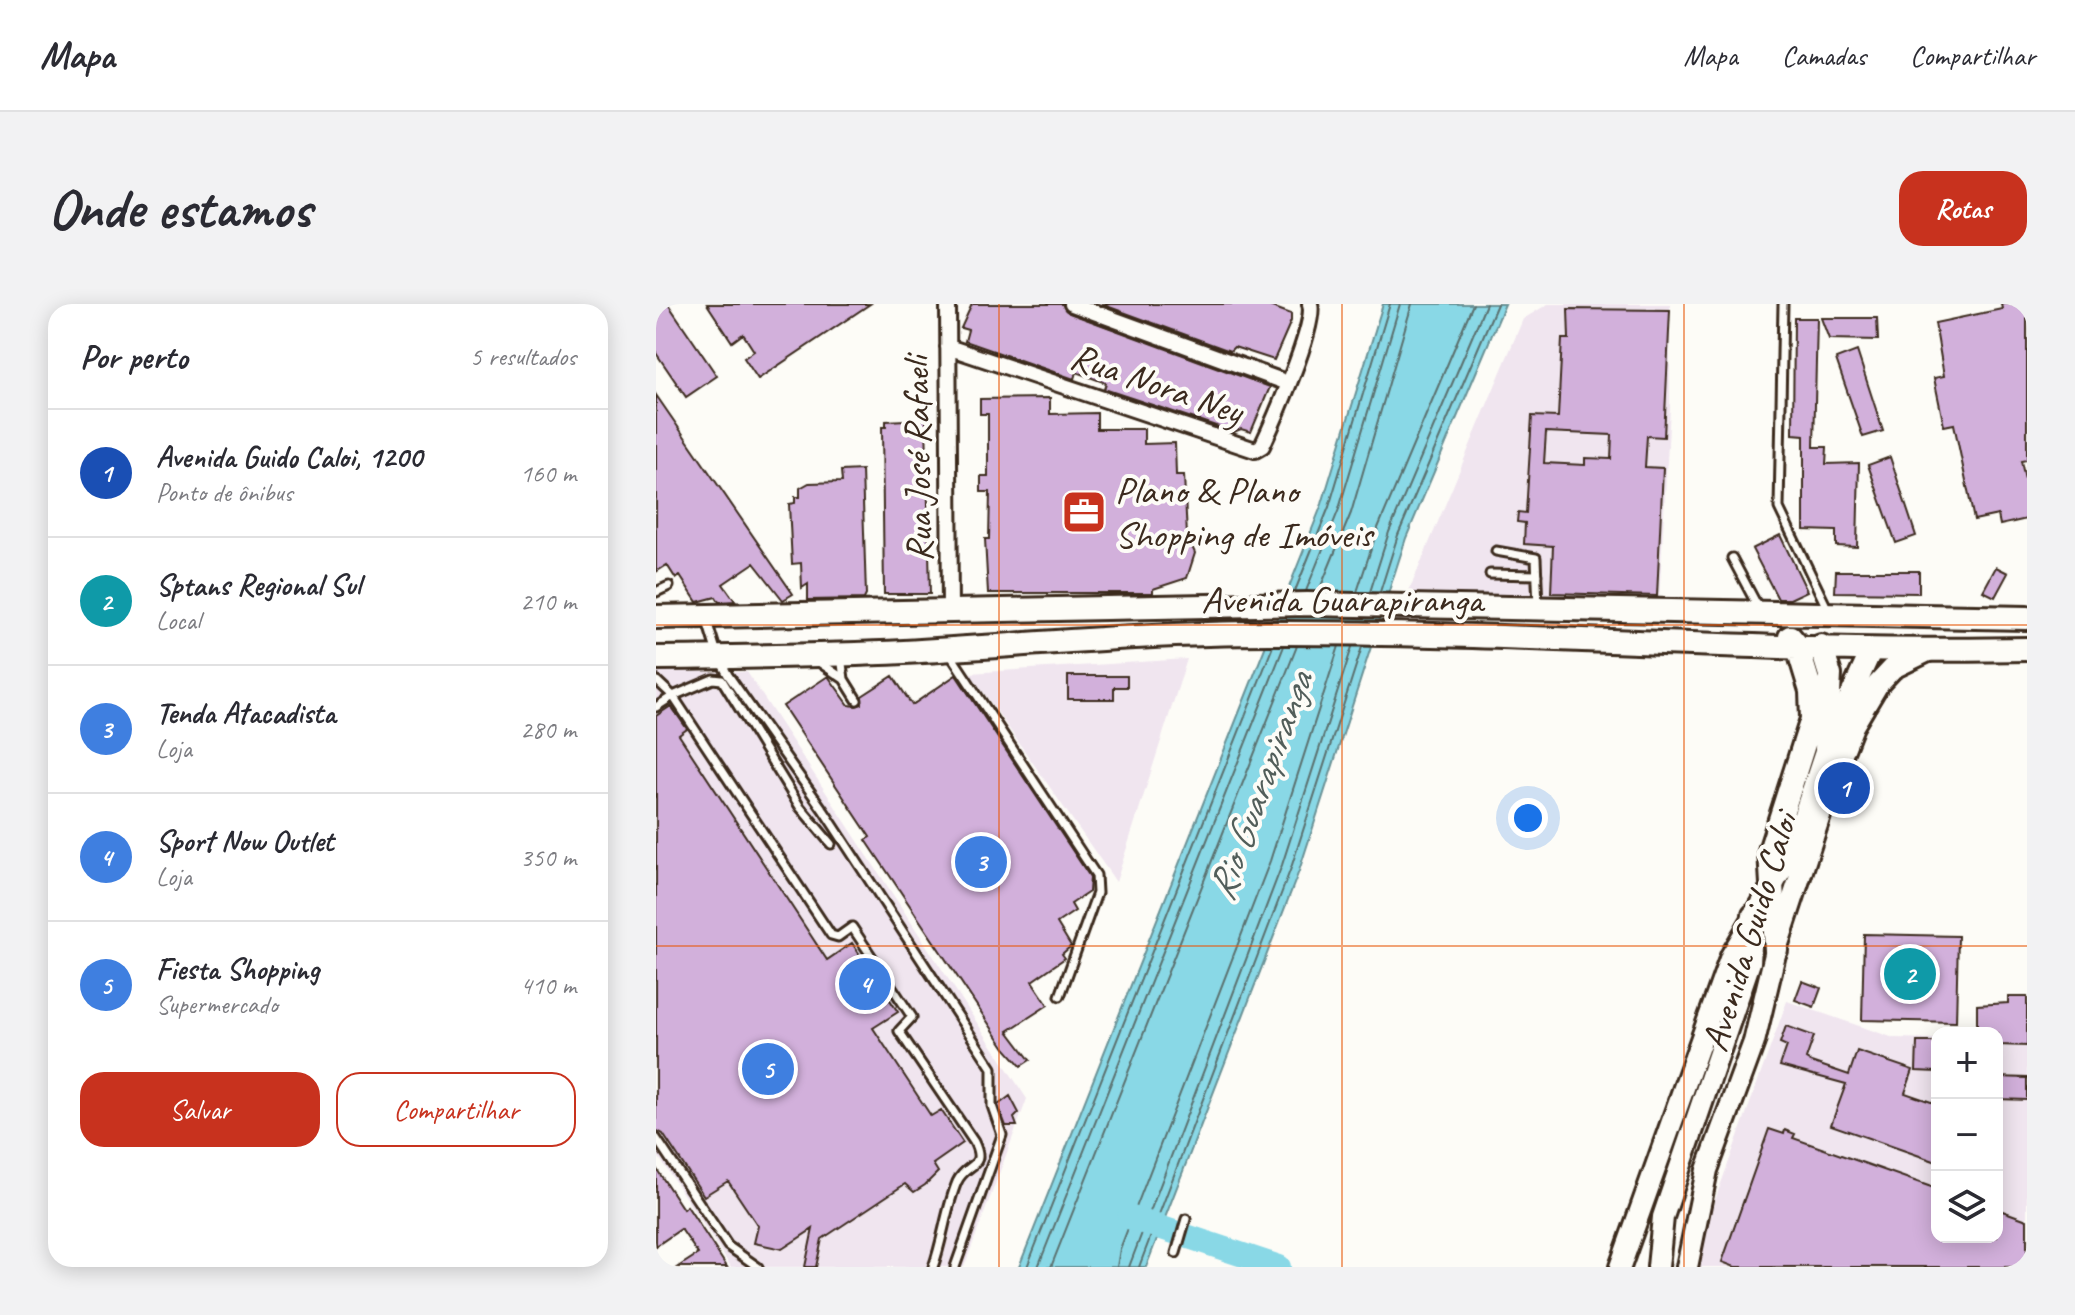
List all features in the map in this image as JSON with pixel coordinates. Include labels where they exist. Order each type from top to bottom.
[{"type":"main road","name":"Avenida Guarapiranga","points":[[656,617],[950,613],[1193,605],[1426,604],[2027,618]]},
{"type":"main road","points":[[899,652],[946,635],[950,613]]},
{"type":"main road","points":[[1767,614],[1797,645],[1811,691],[1812,719],[1770,851],[1776,950]]},
{"type":"main road","points":[[1872,649],[1902,616]]},
{"type":"main road","name":"Avenida Guarapiranga","points":[[656,658],[729,663],[812,655],[1186,634],[1409,633],[1872,649],[2027,649]]},
{"type":"main road","points":[[1821,646],[1830,675],[1826,749]]},
{"type":"main road","name":"Avenida Guido Caloi","points":[[1620,1267],[1731,956],[1770,884],[1791,854],[1826,749],[1872,649]]},
{"type":"main road","name":"Avenida Guido Caloi","points":[[1687,1267],[1707,1170],[1754,1042],[1776,950],[1831,782],[1853,726],[1893,668],[1930,650]]},
{"type":"main road","points":[[1658,1267],[1663,1217],[1750,962],[1753,915]]},
{"type":"street","name":"Rua José Rafaeli","points":[[948,304],[950,613]]},
{"type":"street","points":[[1072,304],[1288,383],[1311,307]]},
{"type":"street","name":"Rua Nora Ney","points":[[948,347],[1255,450],[1262,446],[1288,383]]},
{"type":"lane","points":[[1783,304],[1779,508],[1830,615]]},
{"type":"lane","points":[[1496,551],[1536,558],[1538,609]]},
{"type":"lane","points":[[1732,558],[1767,614]]},
{"type":"lane","points":[[1490,574],[1537,575]]},
{"type":"lane","points":[[656,592],[669,586]]},
{"type":"lane","points":[[705,617],[729,663],[992,1068],[992,1106],[1002,1135],[955,1267]]},
{"type":"lane","points":[[946,649],[1096,875],[1097,893],[1060,996]]},
{"type":"lane","points":[[841,654],[844,679],[857,700]]},
{"type":"lane","points":[[812,655],[828,671],[844,679]]},
{"type":"lane","points":[[656,707],[713,679],[722,680],[800,807],[831,844]]},
{"type":"lane","points":[[656,680],[673,696],[831,935],[838,937],[852,927],[908,1010],[912,1019],[899,1031],[980,1154],[978,1161],[956,1183],[933,1267]]},
{"type":"lane","points":[[656,1138],[728,1246],[758,1267]]},
{"type":"lane","points":[[1176,1253],[1186,1219]]},
{"type":"shaded area","points":[[1548,304],[1670,304],[1670,408],[1659,603],[1419,597],[1409,591],[1523,319]]},
{"type":"shaded area","points":[[1187,659],[1116,882],[970,673]]},
{"type":"shaded area","points":[[656,671],[747,672],[1027,1099],[964,1267],[731,1267],[656,1153]]},
{"type":"shaded area","points":[[1787,1001],[1894,1038],[1931,1039],[1931,1243],[2003,1243],[2003,1045],[2027,1047],[2027,1267],[1698,1267],[1698,1247]]},
{"type":"water","name":"Rio Guarapiranga","points":[[1383,304],[1505,304],[1406,538],[1299,871],[1146,1267],[1019,1267],[1322,504]]},
{"type":"building","points":[[656,304],[668,304],[717,376],[686,397],[656,353]]},
{"type":"building","points":[[707,304],[870,304],[758,379],[744,358],[754,351],[743,334],[732,342]]},
{"type":"building","points":[[972,304],[1062,304],[1069,313],[1270,387],[1251,432],[1241,429],[1234,432],[1104,389],[1106,383],[1076,372],[1074,379],[965,341],[968,330],[961,328]]},
{"type":"building","points":[[1101,304],[1264,304],[1291,314],[1291,321],[1274,360],[1234,347],[1230,351]]},
{"type":"building","points":[[2001,304],[2027,304],[2027,460],[2021,461],[2027,489],[2027,519],[2000,525],[1998,515],[1974,520],[1954,424],[1944,426],[1934,378],[1944,376],[1935,323],[2002,309]]},
{"type":"building","points":[[1568,309],[1670,310],[1664,437],[1647,436],[1645,467],[1663,468],[1657,596],[1551,593],[1553,546],[1524,544],[1525,523],[1517,522],[1518,512],[1526,513],[1532,416],[1558,417],[1562,339],[1569,339]],"holes":[[[1546,432],[1612,435],[1611,459],[1585,458],[1585,465],[1544,463]]]},
{"type":"building","points":[[1794,318],[1817,318],[1814,447],[1827,447],[1826,464],[1859,463],[1857,547],[1836,546],[1836,531],[1804,530],[1804,435],[1793,434]]},
{"type":"building","points":[[1821,318],[1877,318],[1878,340],[1829,339]]},
{"type":"building","points":[[1857,351],[1883,431],[1863,437],[1836,359]]},
{"type":"building","points":[[656,395],[793,594],[783,600],[754,563],[723,584],[735,601],[719,602],[716,597],[697,602],[680,576],[676,579],[667,565],[656,572]]},
{"type":"building","points":[[1050,398],[1050,414],[1097,413],[1097,429],[1144,429],[1144,444],[1175,443],[1176,475],[1184,475],[1187,536],[1195,553],[1187,578],[1153,589],[1153,593],[988,593],[985,539],[989,539],[990,492],[981,492],[981,476],[988,476],[988,414],[980,414],[980,399]]},
{"type":"building","points":[[926,419],[930,594],[884,594],[882,427],[886,427],[886,421]]},
{"type":"building","points":[[1890,457],[1916,536],[1896,543],[1868,465]]},
{"type":"building","points":[[862,470],[866,595],[864,599],[808,600],[808,584],[802,588],[801,563],[792,564],[789,504],[795,503],[795,497],[800,497],[800,488],[809,483],[842,482],[841,471]]},
{"type":"building","points":[[1780,535],[1807,591],[1790,599],[1778,599],[1752,549]]},
{"type":"building","points":[[1996,567],[2008,573],[1995,597],[1983,591]]},
{"type":"building","points":[[1836,571],[1919,571],[1919,593],[1835,592]]},
{"type":"building","points":[[956,675],[1090,877],[1089,892],[1071,904],[1075,911],[1057,923],[1071,946],[1062,954],[1065,958],[1032,981],[1048,1005],[1008,1031],[1030,1060],[1021,1066],[1005,1048],[866,840],[870,837],[783,706],[828,676],[849,705],[856,706],[862,704],[862,696],[893,676],[912,705]]},
{"type":"building","points":[[1068,676],[1127,676],[1127,687],[1114,687],[1114,699],[1068,699]]},
{"type":"building","points":[[671,706],[687,729],[679,735],[827,960],[852,943],[898,1012],[873,1028],[931,1116],[941,1110],[963,1143],[933,1164],[938,1172],[925,1185],[914,1192],[905,1184],[822,1239],[816,1267],[805,1267],[813,1229],[782,1249],[754,1243],[758,1226],[728,1181],[704,1196],[663,1134],[656,1130],[656,716]]},
{"type":"building","points":[[1864,934],[1958,936],[1956,1022],[1862,1020]]},
{"type":"building","points":[[1802,981],[1821,988],[1814,1007],[1795,1000]]},
{"type":"building","points":[[2008,997],[2027,997],[2027,1046],[2003,1045],[2003,1027],[1977,1027],[1977,1005],[2008,1003]]},
{"type":"building","points":[[1786,1026],[1814,1036],[1806,1059],[1811,1062],[1849,1075],[1857,1051],[1913,1070],[1905,1093],[1931,1102],[1931,1160],[1831,1125],[1846,1084],[1780,1066],[1787,1046],[1780,1043]]},
{"type":"building","points":[[1917,1042],[1931,1042],[1931,1072],[1916,1071]]},
{"type":"building","points":[[2003,1077],[2027,1078],[2027,1100],[2003,1099]]},
{"type":"building","points":[[1010,1096],[1019,1113],[1014,1118],[1017,1126],[1006,1126],[998,1105]]},
{"type":"building","points":[[1769,1129],[1784,1134],[1785,1130],[1795,1134],[1793,1138],[1931,1187],[1931,1243],[2003,1243],[2003,1211],[2027,1220],[2027,1267],[1735,1267],[1722,1262]]},
{"type":"building","points":[[656,1168],[683,1209],[687,1206],[727,1267],[678,1267],[698,1254],[681,1229],[656,1246]]},
{"type":"waterway","points":[[1129,1217],[1279,1267]]},
{"type":"place","name":"Plano & Plano Shopping de Imóveis","points":[[1084,512]]},
{"type":"place","name":"Avenida Guido Caloi, 1200","points":[[1844,788]]},
{"type":"place","name":"Tenda Atacadista","points":[[981,862]]},
{"type":"place","name":"Sptans Regional Sul","points":[[1910,974]]},
{"type":"place","name":"Sport Now Outlet","points":[[865,984]]},
{"type":"place","name":"Fiesta Shopping","points":[[768,1069]]}]
